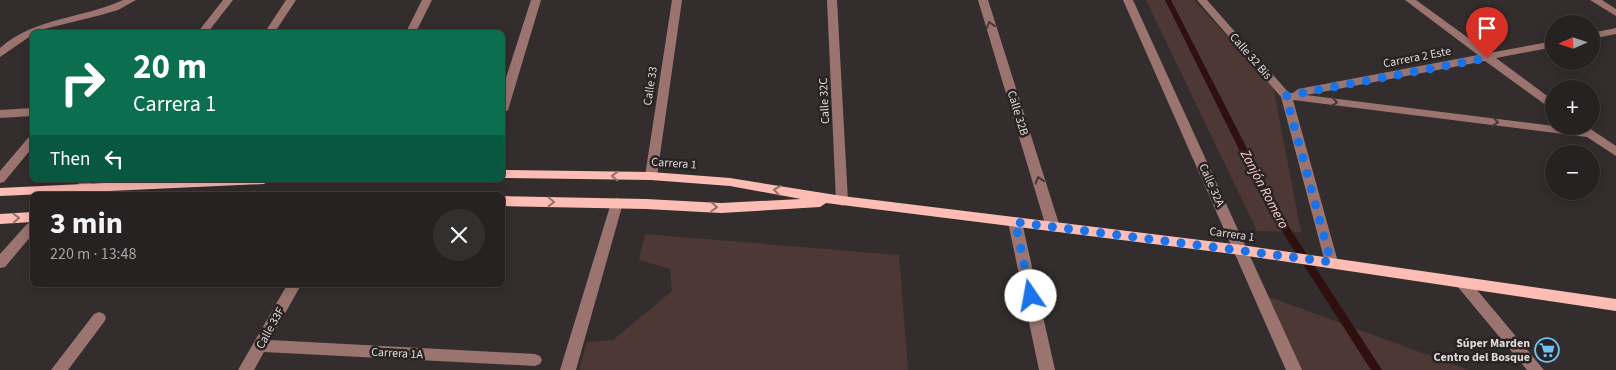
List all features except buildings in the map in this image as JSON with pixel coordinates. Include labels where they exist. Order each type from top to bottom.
[{"type":"main road","name":"Carrera 1","points":[[505,174],[650,176],[730,182],[842,201],[1243,250],[1616,305]]},
{"type":"main road","points":[[0,192],[85,184],[172,182]]},
{"type":"main road","name":"Carrera 1","points":[[505,201],[617,203],[721,208],[842,201]]},
{"type":"main road","points":[[0,219],[30,217]]},
{"type":"street","points":[[34,30],[112,9],[131,0]]},
{"type":"street","points":[[205,30],[228,0]]},
{"type":"street","points":[[271,30],[291,0]]},
{"type":"street","points":[[412,30],[426,0]]},
{"type":"street","points":[[505,100],[536,0]]},
{"type":"street","name":"Calle 33","points":[[650,176],[677,0]]},
{"type":"street","name":"Calle 32C","points":[[832,0],[842,201]]},
{"type":"street","name":"Calle 32B","points":[[983,0],[1053,226]]},
{"type":"street","name":"Calle 32A","points":[[1128,0],[1243,250],[1294,370]]},
{"type":"street","name":"Calle 32 Bis","points":[[1202,0],[1286,96],[1329,262]]},
{"type":"street","points":[[1410,0],[1545,100]]},
{"type":"street","points":[[1596,0],[1616,13]]},
{"type":"street","points":[[1600,34],[1616,31]]},
{"type":"street","points":[[0,54],[14,41],[30,32]]},
{"type":"street","name":"Carrera 2 Este","points":[[1286,96],[1545,46]]},
{"type":"street","points":[[1286,96],[1545,128]]},
{"type":"street","points":[[0,114],[30,112]]},
{"type":"street","points":[[1592,135],[1616,152]]},
{"type":"street","points":[[0,179],[30,144]]},
{"type":"street","points":[[568,370],[617,203]]},
{"type":"street","points":[[1015,222],[1047,370]]},
{"type":"street","points":[[0,263],[30,229]]},
{"type":"street","points":[[1462,282],[1536,370]]},
{"type":"street","name":"Calle 33F","points":[[246,370],[293,287]]},
{"type":"street","points":[[59,370],[99,318]]},
{"type":"street","name":"Carrera 1A","points":[[260,346],[535,360]]},
{"type":"shaded area","points":[[1146,0],[1194,0],[1273,86],[1301,232],[1257,231]]},
{"type":"shaded area","points":[[645,234],[899,255],[908,370],[579,370],[587,342],[613,340],[672,291],[670,269],[639,260]]},
{"type":"shaded area","points":[[1261,294],[1469,370],[1294,370]]},
{"type":"waterway","name":"Zanjón Romero","points":[[1168,0],[1276,214],[1377,370]]},
{"type":"place","name":"Súper Marden Centro del Bosque","points":[[1547,350]]},
{"type":"route","points":[[1031,296],[1015,222],[1331,262],[1286,96],[1487,58]]}]
